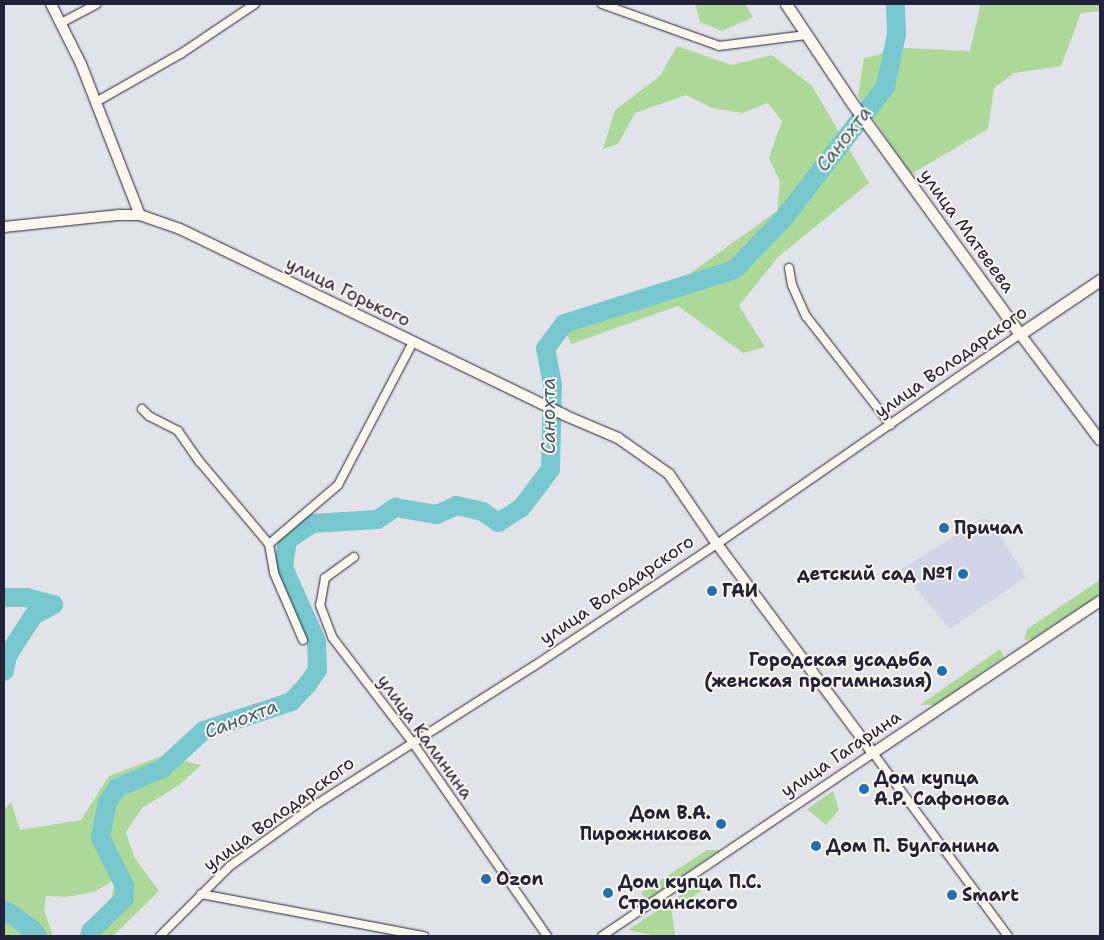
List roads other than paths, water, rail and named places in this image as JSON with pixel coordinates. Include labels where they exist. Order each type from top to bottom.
[{"type":"main road","name":"улица Матвеева","points":[[786,4],[852,103],[1020,334]]},
{"type":"main road","name":"улица Володарского","points":[[1020,334],[1100,280]]},
{"type":"street","points":[[4,227],[119,215],[140,215],[96,102],[51,4]]},
{"type":"street","points":[[60,23],[96,4]]},
{"type":"street","points":[[96,102],[182,53],[256,4]]},
{"type":"street","points":[[602,4],[719,46],[806,35]]},
{"type":"street","name":"улица Горького","points":[[140,215],[180,229],[564,415],[618,438],[669,474],[717,544],[873,752]]},
{"type":"street","points":[[789,268],[792,285],[806,316],[891,425]]},
{"type":"street","name":"улица Володарского","points":[[160,936],[230,866],[317,804],[534,666],[717,544],[1020,334]]},
{"type":"street","name":"улица Матвеева","points":[[1020,334],[1100,440]]},
{"type":"street","points":[[270,544],[338,485],[413,342]]},
{"type":"street","points":[[142,409],[149,416],[178,431],[200,462],[270,544],[274,573],[303,640]]},
{"type":"street","name":"улица Калинина","points":[[354,558],[325,578],[320,605],[332,637],[413,743],[547,936]]},
{"type":"street","name":"улица Гагарина","points":[[602,936],[1100,601]]},
{"type":"street","points":[[873,752],[1008,936]]},
{"type":"street","points":[[201,894],[424,936]]},
{"type":"waterway","name":"Санохта","points":[[89,936],[90,931],[124,898],[124,885],[100,837],[107,802],[117,787],[162,768],[203,730],[291,701],[306,685],[317,669],[316,641],[283,567],[287,540],[311,523],[377,519],[395,507],[436,514],[456,505],[482,511],[498,522],[521,507],[550,469],[552,384],[545,348],[564,323],[734,269],[783,218],[885,86],[896,34],[895,4]]},
{"type":"waterway","points":[[4,597],[26,597],[53,604],[33,615],[7,655],[4,671]]},
{"type":"waterway","name":"Санохта","points":[[4,914],[7,911],[33,930],[37,936]]},
{"type":"place","name":"Причал","points":[[944,528]]},
{"type":"place","name":"детский сад №1","points":[[963,574]]},
{"type":"place","name":"ГАИ","points":[[712,591]]},
{"type":"place","name":"Городская усадьба (женская прогимназия)","points":[[942,671]]},
{"type":"place","name":"Дом купца А.Р. Сафонова","points":[[864,789]]},
{"type":"place","name":"Дом В.А. Пирожникова","points":[[721,824]]},
{"type":"place","name":"Дом П. Булганина","points":[[816,846]]},
{"type":"place","name":"Ozon","points":[[486,879]]},
{"type":"place","name":"Дом купца П.С. Строинского","points":[[608,893]]},
{"type":"place","name":"Smart","points":[[952,895]]}]
